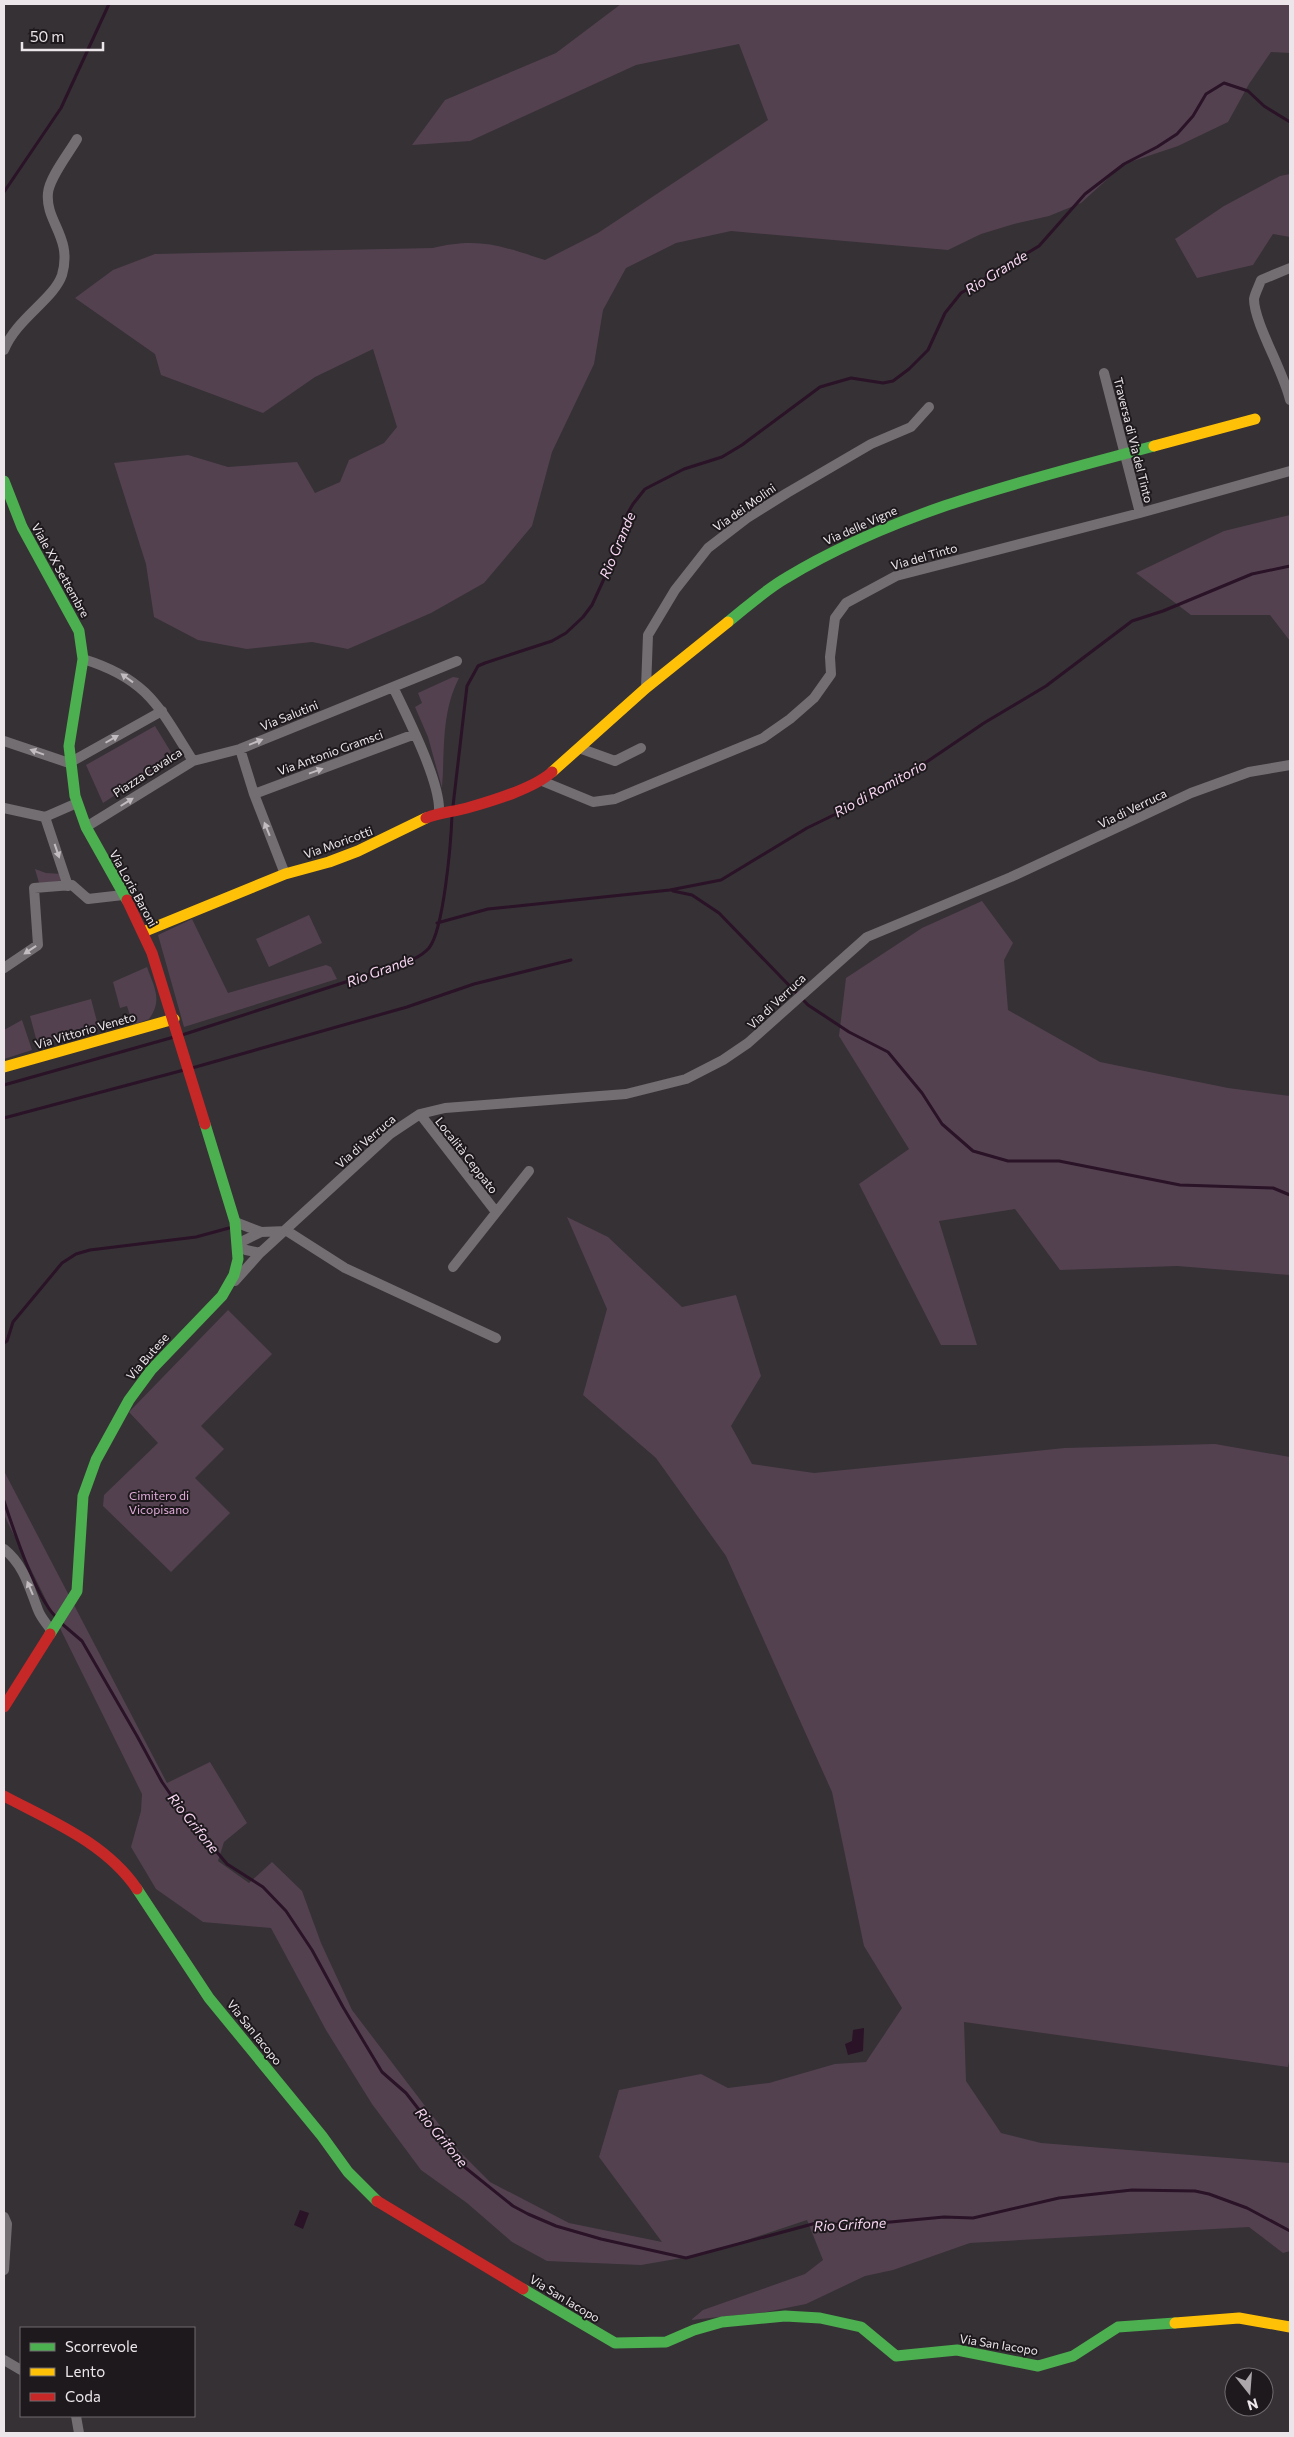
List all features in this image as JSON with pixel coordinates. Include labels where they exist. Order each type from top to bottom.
[{"type":"street","points":[[4,350],[8,339],[22,320],[54,289],[61,277],[65,247],[49,204],[48,193],[77,139]]},
{"type":"street","points":[[1290,268],[1261,280],[1254,299],[1261,325],[1287,385],[1290,400]]},
{"type":"street","name":"Traversa di Via del Tinto","points":[[1104,373],[1140,513]]},
{"type":"street","name":"Via dei Molini","points":[[646,688],[648,635],[675,590],[708,548],[787,493],[870,444],[911,427],[929,408]]},
{"type":"street","name":"Via delle Vigne","points":[[542,781],[646,688],[756,599],[785,578],[813,562],[921,513],[1255,419]]},
{"type":"street","name":"Via del Tinto","points":[[542,781],[593,802],[615,800],[763,738],[814,698],[831,674],[830,657],[835,618],[846,603],[896,576],[1140,513],[1290,471]]},
{"type":"street","name":"Viale XX Settembre","points":[[4,481],[10,501],[22,527],[74,618],[82,643],[83,659],[70,731],[70,763]]},
{"type":"street","name":"Piazza Cavalca","points":[[83,659],[108,666],[124,675],[147,694],[162,711],[193,761],[86,828]]},
{"type":"street","name":"Via Salutini","points":[[193,761],[240,749],[457,661]]},
{"type":"street","points":[[394,687],[415,734],[440,800],[441,812]]},
{"type":"street","points":[[4,741],[70,763],[162,711]]},
{"type":"street","name":"Via Antonio Gramsci","points":[[254,794],[415,734]]},
{"type":"street","points":[[579,748],[615,761],[641,748]]},
{"type":"street","points":[[240,749],[254,794],[286,874]]},
{"type":"street","points":[[70,763],[77,803],[86,828]]},
{"type":"street","name":"Via di Verruca","points":[[222,1296],[260,1253],[390,1134],[420,1114],[462,1106],[626,1094],[670,1084],[723,1060],[763,1031],[804,991],[867,937],[1020,873],[1190,793],[1249,772],[1290,765]]},
{"type":"street","name":"Via Moricotti","points":[[143,932],[286,874],[329,862],[358,851],[441,812],[463,809],[542,781]]},
{"type":"street","points":[[4,808],[45,817],[77,803]]},
{"type":"street","points":[[45,817],[68,886]]},
{"type":"street","name":"Via Loris Baroni","points":[[86,828],[143,932],[174,1019]]},
{"type":"street","points":[[4,968],[38,945],[34,888],[68,886],[76,888],[88,898],[123,895]]},
{"type":"street","name":"Via Butese","points":[[4,1707],[78,1586],[83,1496],[99,1454],[129,1400],[151,1370],[222,1296],[234,1275],[238,1259],[234,1222],[174,1019]]},
{"type":"street","name":"Via Vittorio Veneto","points":[[4,1067],[174,1019]]},
{"type":"street","name":"Località Ceppato","points":[[420,1114],[496,1212]]},
{"type":"street","name":"Località Ceppato","points":[[453,1267],[529,1171]]},
{"type":"street","points":[[234,1222],[261,1232],[286,1231],[345,1268],[496,1338]]},
{"type":"street","points":[[260,1253],[246,1250],[237,1244],[261,1232]]},
{"type":"street","points":[[4,1549],[22,1570],[32,1590],[38,1612],[51,1630]]},
{"type":"street","name":"Via San Iacopo","points":[[4,1796],[92,1844],[117,1864],[128,1876],[210,1998],[322,2136],[348,2172],[370,2196],[615,2343],[666,2342],[694,2330],[722,2322],[785,2316],[820,2318],[860,2327],[896,2356],[957,2350],[1038,2366],[1073,2356],[1118,2327],[1239,2318],[1290,2327]]},
{"type":"street","points":[[4,2217],[6,2224],[4,2270]]},
{"type":"street","points":[[4,2360],[20,2369]]},
{"type":"street","points":[[76,2417],[78,2433]]},
{"type":"green space","points":[[621,4],[1290,4],[1290,53],[1271,52],[1249,84],[1228,122],[1178,146],[1124,164],[1081,203],[1049,216],[981,234],[948,250],[731,231],[676,243],[626,268],[603,310],[594,364],[552,452],[532,526],[484,583],[431,613],[348,649],[312,642],[247,649],[198,640],[154,617],[146,564],[114,463],[188,455],[228,467],[297,462],[315,493],[340,482],[349,460],[384,443],[397,427],[373,349],[315,377],[263,413],[161,375],[155,354],[75,298],[113,270],[155,254],[433,248],[477,243],[502,247],[545,260],[598,233],[768,120],[739,44],[636,65],[470,141],[412,145],[445,100],[556,53]]},
{"type":"green space","points":[[1290,174],[1290,237],[1273,234],[1253,265],[1197,278],[1175,239],[1224,206],[1280,176]]},
{"type":"green space","points":[[1290,515],[1290,641],[1270,615],[1191,615],[1136,573],[1224,531]]},
{"type":"green space","points":[[453,677],[459,678],[449,705],[444,746],[442,788],[428,737],[415,707],[422,703],[418,693]]},
{"type":"green space","points":[[155,726],[174,757],[103,803],[86,765]]},
{"type":"green space","points":[[35,869],[46,873],[62,874],[65,881],[39,883]]},
{"type":"green space","points":[[982,901],[1013,943],[1004,960],[1008,1010],[1100,1062],[1228,1088],[1290,1096],[1290,1275],[1177,1266],[1060,1270],[1015,1209],[939,1221],[977,1345],[941,1345],[859,1184],[909,1149],[839,1036],[846,978],[922,928]]},
{"type":"green space","points":[[309,915],[322,943],[269,967],[256,939]]},
{"type":"green space","points":[[192,919],[228,993],[326,965],[331,967],[337,979],[184,1027],[158,935]]},
{"type":"green space","points":[[147,967],[156,993],[156,1006],[149,1019],[133,1025],[127,1006],[120,1008],[113,982]]},
{"type":"green space","points":[[91,999],[99,1029],[38,1046],[30,1016]]},
{"type":"green space","points":[[22,1020],[32,1050],[4,1059],[4,1030]]},
{"type":"green space","points":[[567,1217],[608,1237],[682,1307],[736,1295],[761,1376],[731,1426],[752,1464],[814,1473],[1065,1448],[1215,1444],[1290,1457],[1290,2056],[1288,2067],[964,2022],[966,2081],[1001,2133],[1041,2143],[1290,2163],[1290,2251],[1283,2253],[1249,2227],[970,2243],[893,2270],[865,2276],[806,2304],[766,2312],[691,2320],[703,2310],[805,2274],[823,2260],[807,2220],[705,2254],[641,2265],[547,2261],[512,2242],[467,2203],[421,2170],[372,2104],[326,2030],[271,1928],[203,1922],[156,1889],[131,1847],[141,1811],[142,1794],[4,1515],[4,1471],[167,1783],[210,1762],[247,1823],[224,1842],[218,1861],[249,1883],[272,1862],[302,1891],[321,1943],[352,2010],[460,2152],[490,2182],[569,2223],[662,2242],[599,2157],[619,2090],[701,2074],[728,2088],[769,2083],[835,2064],[866,2062],[902,2008],[864,1946],[832,1792],[726,1556],[656,1458],[583,1395],[607,1309]]},
{"type":"green space","name":"Cimitero di Vicopisano","points":[[228,1310],[272,1354],[201,1426],[224,1449],[195,1478],[230,1513],[171,1572],[103,1506],[104,1495],[158,1443],[129,1412]]},
{"type":"shaded area","points":[[864,2028],[863,2051],[848,2055],[845,2044],[852,2041],[853,2030]]},
{"type":"shaded area","points":[[300,2210],[309,2213],[303,2229],[294,2225]]},
{"type":"waterway","points":[[4,192],[61,108],[109,4]]},
{"type":"waterway","name":"Rio Grande","points":[[453,806],[467,686],[478,666],[552,641],[566,633],[583,617],[592,605],[609,568],[625,518],[645,489],[684,469],[722,457],[742,445],[820,387],[851,378],[883,383],[893,381],[909,369],[928,350],[945,313],[961,293],[1039,246],[1085,194],[1124,164],[1177,134],[1193,116],[1206,94],[1224,83],[1248,91],[1264,106],[1290,122]]},
{"type":"waterway","name":"Rio di Romitorio","points":[[437,923],[488,909],[670,890],[721,880],[807,828],[871,797],[900,780],[984,723],[1046,686],[1132,621],[1163,611],[1252,574],[1290,566]]},
{"type":"waterway","name":"Rio Grande","points":[[182,1035],[400,964],[422,954],[429,948],[434,938],[443,905],[452,815]]},
{"type":"waterway","points":[[673,891],[692,895],[719,913],[808,1005],[849,1032],[888,1052],[922,1093],[942,1124],[973,1151],[1008,1161],[1059,1161],[1180,1185],[1273,1188],[1290,1195]]},
{"type":"waterway","points":[[192,1068],[407,1007],[474,984],[571,960]]},
{"type":"waterway","name":"Rio Grande","points":[[4,1085],[174,1037]]},
{"type":"waterway","points":[[4,1118],[184,1070]]},
{"type":"waterway","points":[[4,1343],[7,1341],[13,1322],[62,1263],[76,1254],[90,1250],[196,1237],[229,1228]]},
{"type":"waterway","name":"Rio Grifone","points":[[4,1501],[33,1578],[47,1606],[55,1616]]},
{"type":"waterway","name":"Rio Grifone","points":[[61,1623],[82,1641],[162,1782],[182,1811],[227,1864],[263,1887],[286,1911],[312,1950],[382,2072],[406,2093],[462,2165],[513,2206],[528,2214],[556,2226],[601,2239],[686,2258],[820,2222],[848,2226],[944,2217],[973,2218],[1059,2198],[1132,2190],[1195,2191],[1209,2194],[1247,2208],[1290,2231]]},
{"type":"traffic: fast","points":[[728,622],[778,583],[829,554],[873,533],[965,499],[1059,471],[1154,446]]},
{"type":"traffic: fast","points":[[4,481],[22,527],[79,631],[83,659],[69,746],[75,796],[86,827],[127,900]]},
{"type":"traffic: fast","points":[[50,1634],[77,1591],[83,1496],[96,1460],[129,1400],[151,1370],[222,1296],[234,1275],[238,1259],[235,1222],[205,1124]]},
{"type":"traffic: fast","points":[[137,1889],[209,1998],[322,2136],[348,2172],[377,2201]]},
{"type":"traffic: fast","points":[[523,2289],[615,2343],[666,2342],[694,2330],[722,2322],[785,2316],[820,2318],[861,2327],[896,2356],[957,2350],[1038,2366],[1073,2356],[1118,2327],[1175,2323]]},
{"type":"traffic: slow","points":[[1154,446],[1255,419]]},
{"type":"traffic: slow","points":[[552,772],[646,688],[728,622]]},
{"type":"traffic: slow","points":[[143,932],[285,874],[329,862],[358,851],[426,818]]},
{"type":"traffic: slow","points":[[4,1067],[174,1019]]},
{"type":"traffic: slow","points":[[1175,2323],[1239,2318],[1290,2327]]},
{"type":"traffic: jam","points":[[426,818],[512,794],[534,784],[552,772]]},
{"type":"traffic: jam","points":[[127,900],[152,953],[205,1124]]},
{"type":"traffic: jam","points":[[4,1707],[50,1634]]},
{"type":"traffic: jam","points":[[4,1796],[59,1824],[94,1846],[110,1859],[137,1889]]},
{"type":"traffic: jam","points":[[377,2201],[523,2289]]}]
